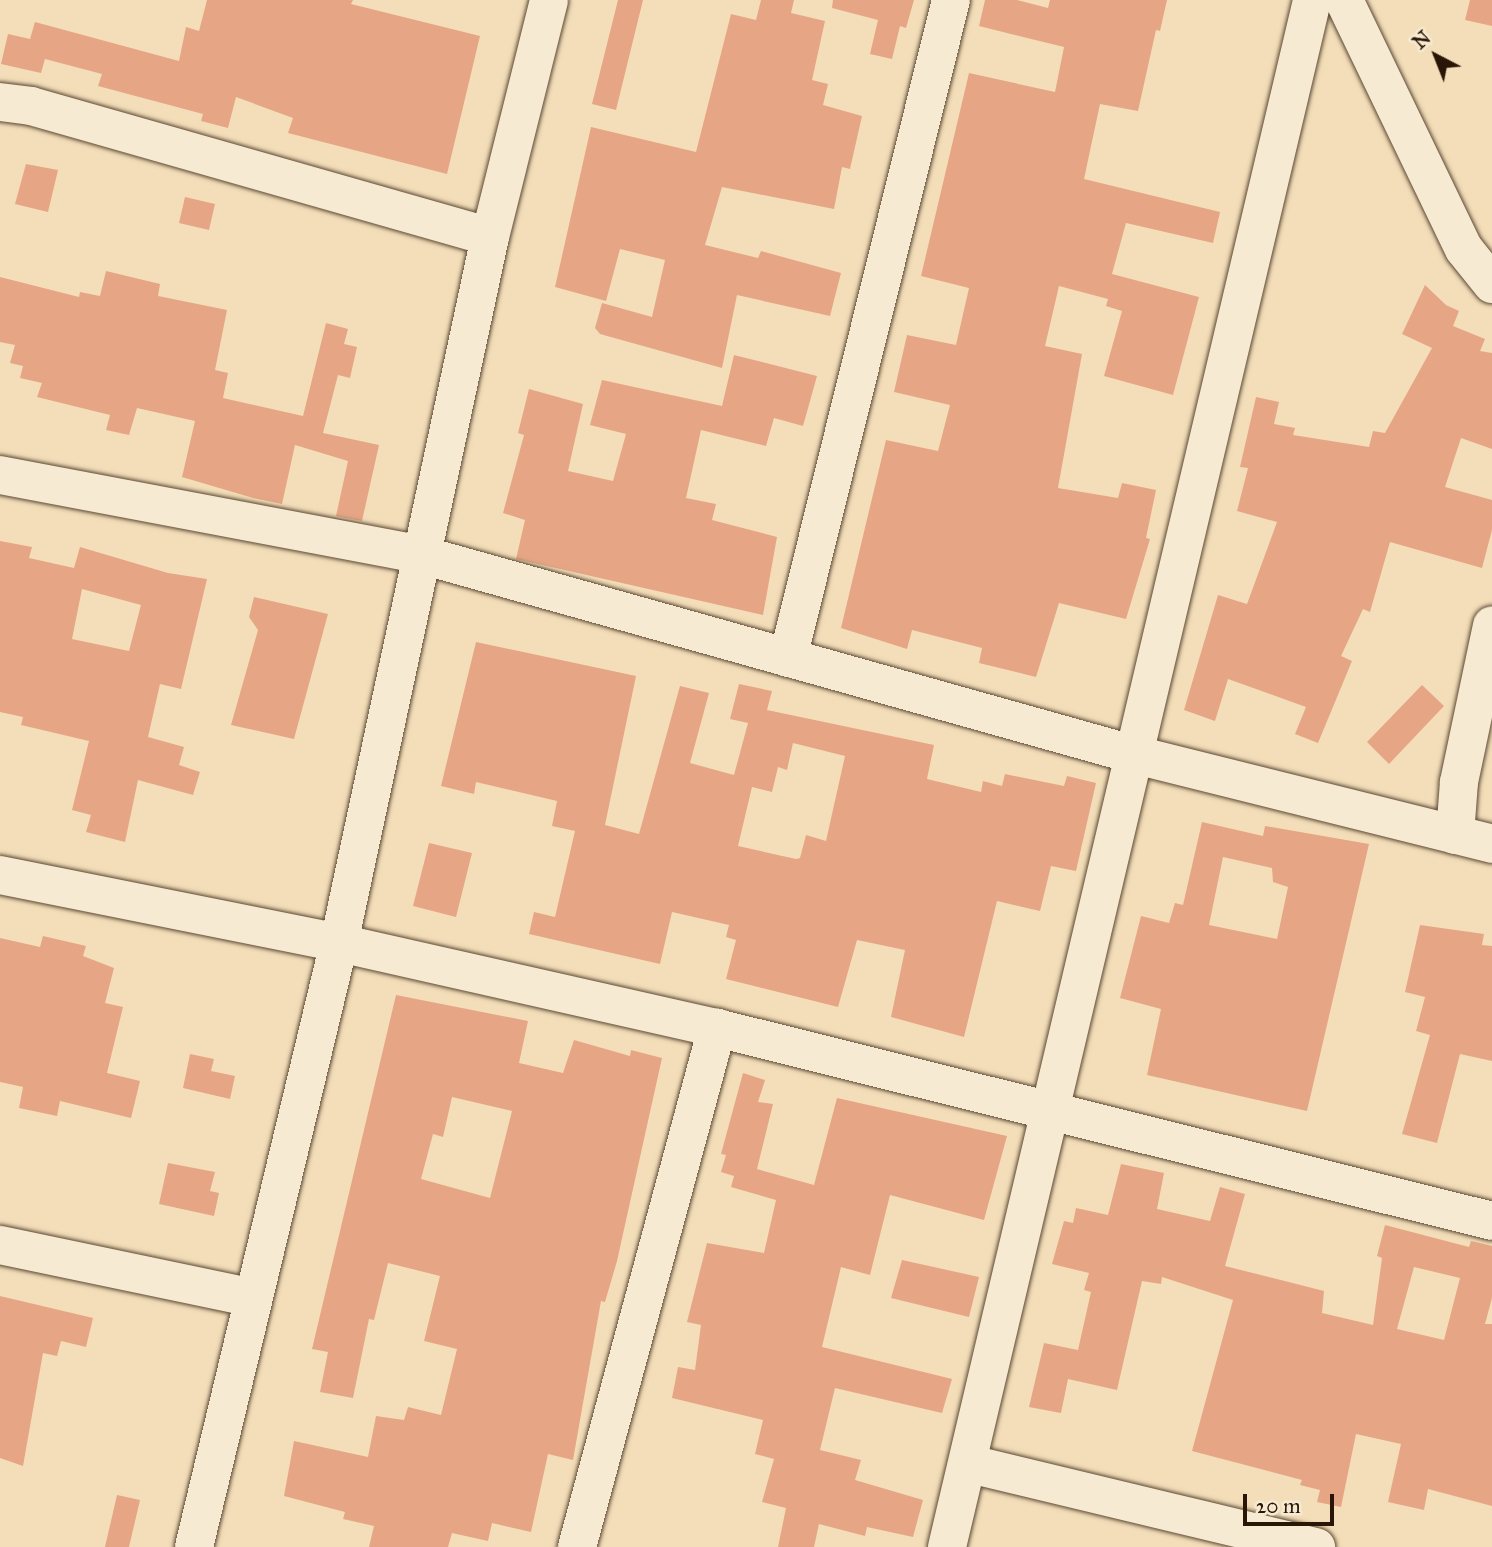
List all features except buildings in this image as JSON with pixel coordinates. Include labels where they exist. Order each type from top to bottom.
[{"type":"street","points":[[194,1547],[339,943],[490,237],[549,0]]},
{"type":"street","points":[[788,658],[951,0]]},
{"type":"street","points":[[947,1547],[970,1464],[1132,754],[1312,0]]},
{"type":"street","points":[[1344,0],[1464,249],[1492,284]]},
{"type":"street","points":[[0,102],[31,106],[490,237]]},
{"type":"street","points":[[0,475],[422,555],[1132,754],[1492,844]]},
{"type":"street","points":[[1455,835],[1464,757],[1492,625]]},
{"type":"street","points":[[0,875],[339,943],[716,1028],[1492,1221]]},
{"type":"street","points":[[577,1547],[716,1028]]},
{"type":"street","points":[[0,1245],[253,1298]]},
{"type":"street","points":[[970,1464],[1316,1547]]}]
